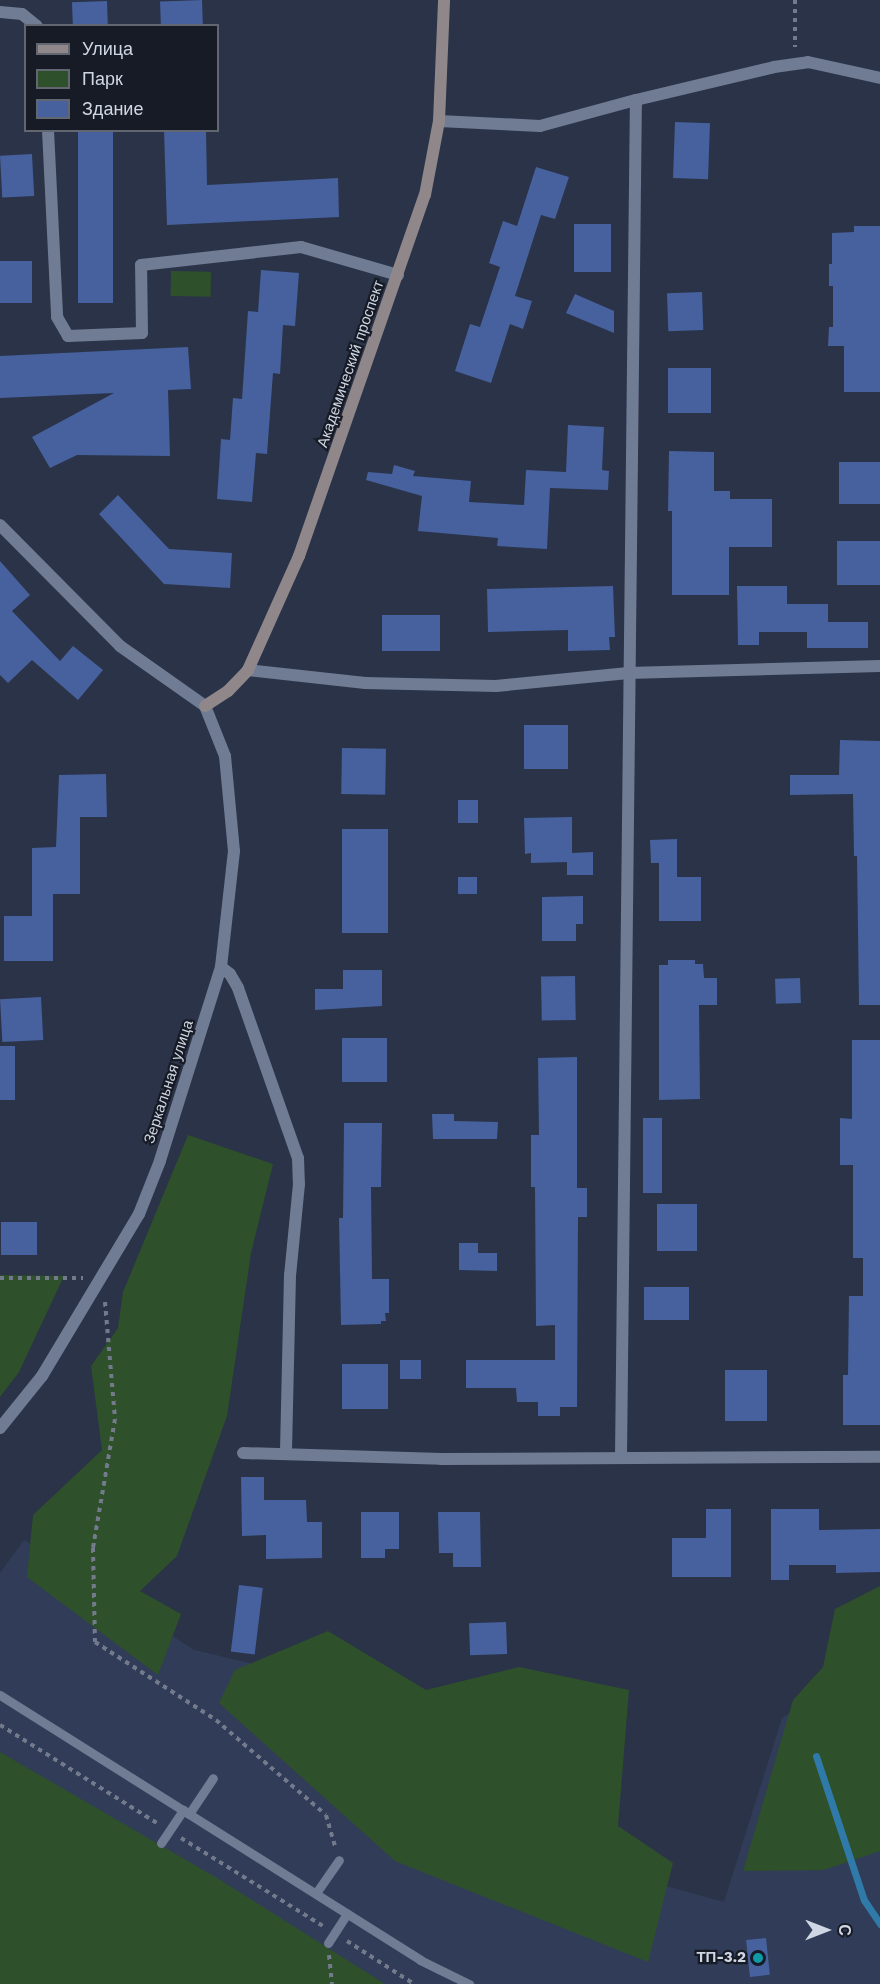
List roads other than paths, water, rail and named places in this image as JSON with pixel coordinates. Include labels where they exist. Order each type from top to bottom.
[{"type":"street","name":"Академический проспект","points":[[205,706],[228,691],[248,670],[299,556],[398,275],[425,195],[439,121],[444,0]]},
{"type":"street","points":[[0,12],[22,14],[34,24]]},
{"type":"street","points":[[439,121],[540,126],[636,100],[808,62],[880,78]]},
{"type":"street","points":[[621,1457],[636,100]]},
{"type":"street","points":[[48,132],[57,317],[68,336],[142,333],[141,265],[301,247],[398,275]]},
{"type":"street","points":[[0,525],[120,646],[205,706]]},
{"type":"street","points":[[248,670],[365,683],[496,686],[628,674],[880,666]]},
{"type":"street","name":"Зеркальная улица","points":[[0,1428],[42,1376],[139,1214],[160,1161],[221,967],[234,851],[232,807],[225,756],[205,706]]},
{"type":"street","points":[[221,967],[230,974],[238,988],[298,1158],[300,1184],[291,1275],[286,1454]]},
{"type":"street","points":[[243,1453],[441,1459],[880,1457]]},
{"type":"lane","points":[[0,1695],[420,1960],[469,1984]]},
{"type":"lane","points":[[161,1843],[213,1778]]},
{"type":"lane","points":[[316,1893],[339,1860]]},
{"type":"lane","points":[[328,1943],[347,1914]]},
{"type":"waterway","points":[[816,1756],[864,1900],[880,1924]]},
{"type":"place","name":"ТП-3.2","points":[[758,1958]]}]
